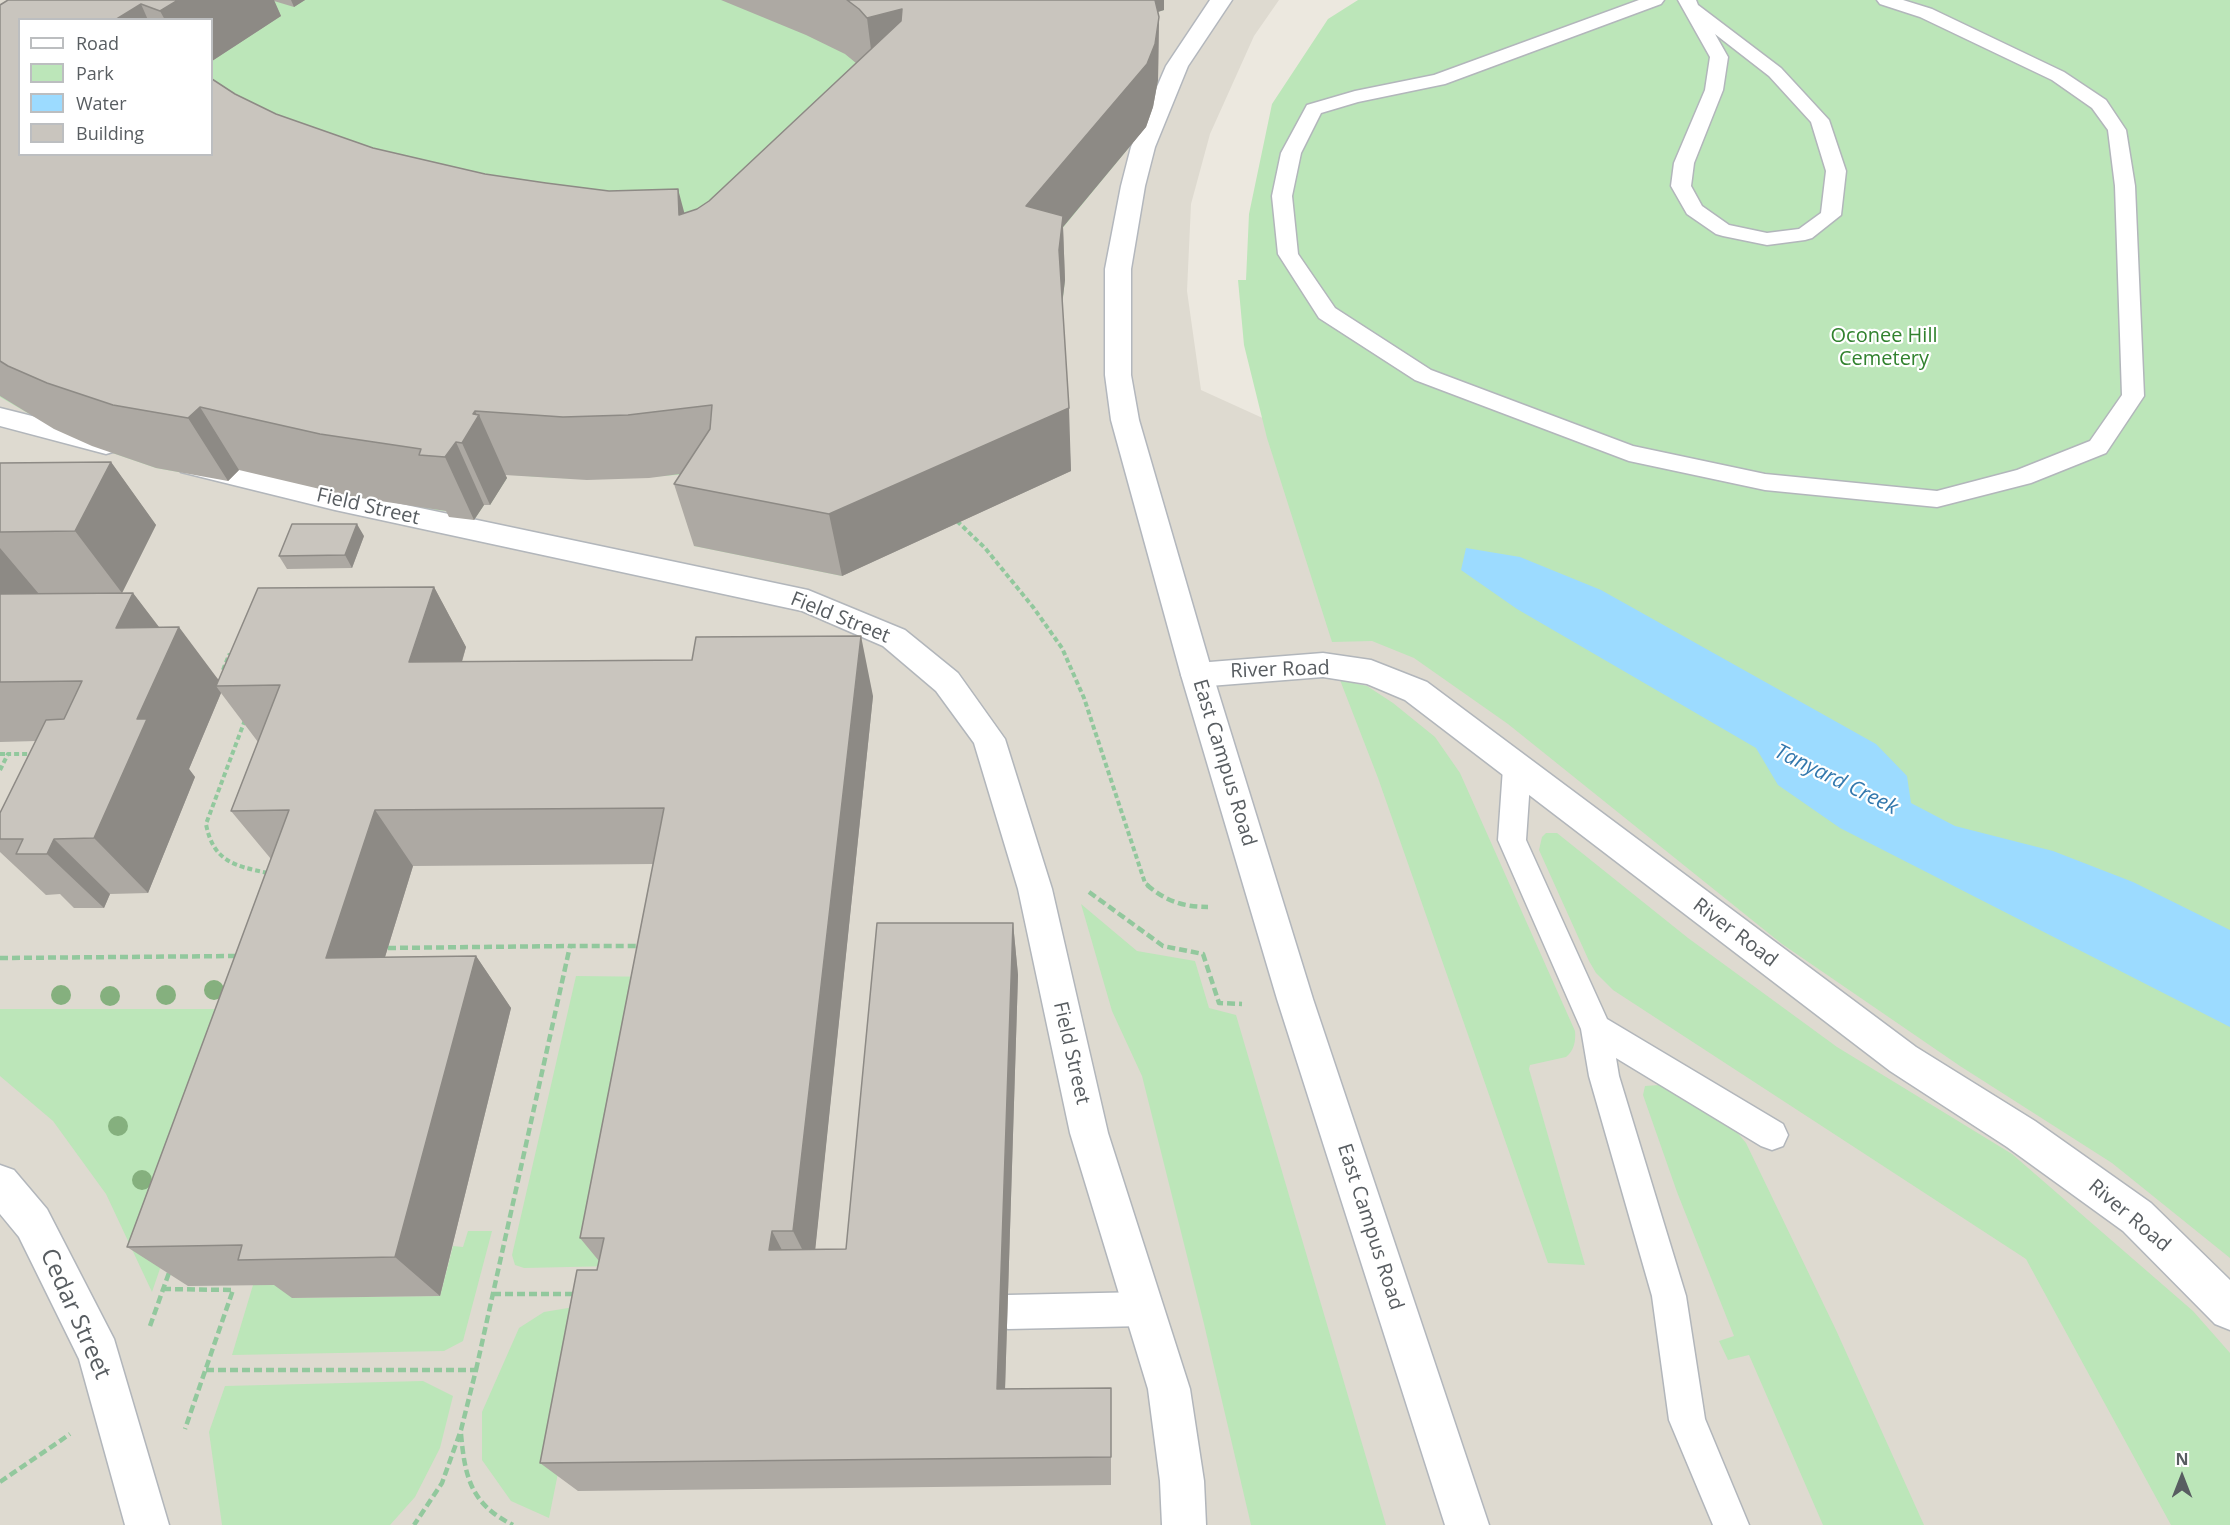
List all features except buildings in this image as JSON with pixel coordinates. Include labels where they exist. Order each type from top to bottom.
[{"type":"street","name":"East Campus Road","points":[[1221,0],[1177,66],[1143,147],[1133,186],[1118,269],[1118,375],[1125,420],[1197,675],[1295,999],[1467,1525]]},
{"type":"street","name":"Field Street","points":[[0,417],[335,500],[808,601],[894,638],[947,682],[989,739],[1035,889],[1089,1133],[1169,1389],[1182,1480],[1184,1525]]},
{"type":"street","name":"River Road","points":[[1197,675],[1323,665],[1371,672],[1416,691],[1903,1059],[2021,1134],[2137,1217],[2230,1309]]},
{"type":"street","name":"Cedar Street","points":[[0,1184],[33,1223],[99,1354],[147,1525]]},
{"type":"lane","points":[[1655,0],[1439,80],[1355,97],[1314,109],[1292,153],[1282,196],[1288,254],[1327,314],[1423,375],[1618,449],[1765,482],[1937,499],[2023,477],[2097,447],[2133,396],[2125,186],[2117,130],[2099,104],[2058,76],[1918,7],[1886,0]]},
{"type":"lane","points":[[1690,5],[1774,72],[1820,120],[1836,171],[1831,215],[1805,234],[1767,239],[1723,230],[1694,210],[1682,186],[1684,163],[1714,90],[1719,57],[1690,5]]},
{"type":"lane","points":[[1516,768],[1512,840],[1596,1029],[1604,1076],[1670,1296],[1687,1420],[1731,1525]]},
{"type":"lane","points":[[1596,1029],[1772,1136]]},
{"type":"lane","points":[[1008,1312],[1144,1309]]},
{"type":"path","points":[[952,516],[985,548],[1033,607],[1062,648],[1084,698],[1145,884],[1166,901],[1185,908],[1208,907]]},
{"type":"path","points":[[232,674],[222,674],[229,655],[239,655]]},
{"type":"path","points":[[246,718],[206,824],[207,840],[216,853],[229,863],[275,875]]},
{"type":"path","points":[[0,754],[44,754]]},
{"type":"path","points":[[0,770],[8,754]]},
{"type":"path","points":[[1089,892],[1163,945],[1203,954],[1219,1003],[1242,1004]]},
{"type":"path","points":[[414,1525],[442,1483],[461,1430],[570,946]]},
{"type":"path","points":[[388,948],[650,946]]},
{"type":"path","points":[[0,958],[245,956]]},
{"type":"path","points":[[150,1326],[171,1267]]},
{"type":"path","points":[[163,1289],[233,1290],[185,1429]]},
{"type":"path","points":[[493,1294],[586,1294]]},
{"type":"path","points":[[206,1370],[476,1370]]},
{"type":"path","points":[[461,1430],[463,1467],[469,1486],[481,1503],[513,1525]]},
{"type":"path","points":[[0,1482],[70,1434]]},
{"type":"shaded area","points":[[0,0],[1279,0],[1254,36],[1210,134],[1191,204],[1187,291],[1201,390],[1267,420],[2230,912],[2230,1525],[0,1525]]},
{"type":"green space","points":[[145,0],[1153,0],[1164,10],[1134,19],[1158,80],[1153,107],[1146,127],[1029,269],[1065,280],[1061,314],[842,576],[694,546],[728,492],[705,472],[604,479],[503,474],[501,477],[507,478],[490,505],[484,505],[474,520],[451,512],[228,481],[156,468],[92,446],[55,429],[0,397],[0,116],[18,150],[18,156],[213,156],[213,18],[205,18]]},
{"type":"green space","name":"Oconee Hill Cemetery","points":[[1358,0],[2230,0],[2230,1258],[2112,1163],[1960,1066],[1782,944],[1508,724],[1414,658],[1372,641],[1332,642],[1267,438],[1244,345],[1238,280],[1246,280],[1249,214],[1272,104],[1328,19]]},
{"type":"green space","points":[[1340,680],[1367,686],[1393,703],[1435,737],[1460,773],[1575,1031],[1574,1046],[1566,1057],[1530,1065],[1529,1069],[1585,1265],[1548,1263],[1378,778]]},
{"type":"green space","points":[[1546,833],[1557,833],[1688,938],[1837,1047],[2012,1154],[2193,1311],[2230,1353],[2230,1525],[2171,1525],[2026,1259],[1613,990],[1596,973],[1539,850],[1542,837]]},
{"type":"green space","points":[[1081,904],[1137,951],[1195,961],[1209,1008],[1236,1015],[1386,1525],[1251,1525],[1142,1076],[1112,1011]]},
{"type":"green space","points":[[576,976],[667,977],[615,1266],[524,1268],[515,1265],[512,1255]]},
{"type":"green space","points":[[0,1009],[249,1009],[152,1292],[106,1194],[53,1121],[0,1076]]},
{"type":"green space","points":[[1659,1085],[1731,1125],[1746,1143],[1836,1330],[1924,1525],[1823,1525],[1749,1355],[1728,1360],[1719,1341],[1734,1336],[1677,1192],[1643,1095],[1645,1086]]},
{"type":"green space","points":[[468,1231],[492,1231],[463,1341],[444,1351],[232,1355],[253,1285],[296,1285],[293,1298],[440,1296],[453,1246],[463,1247]]},
{"type":"green space","points":[[592,1304],[549,1518],[511,1501],[482,1460],[482,1412],[519,1328],[544,1312]]},
{"type":"green space","points":[[423,1381],[453,1396],[440,1448],[415,1497],[390,1525],[222,1525],[209,1432],[225,1386]]},
{"type":"water","name":"Tanyard Creek","points":[[1466,548],[1520,557],[1601,590],[1876,744],[1907,776],[1911,803],[1955,826],[2053,851],[2133,882],[2230,930],[2230,1027],[1840,828],[1778,785],[1756,748],[1517,609],[1461,570]]}]
